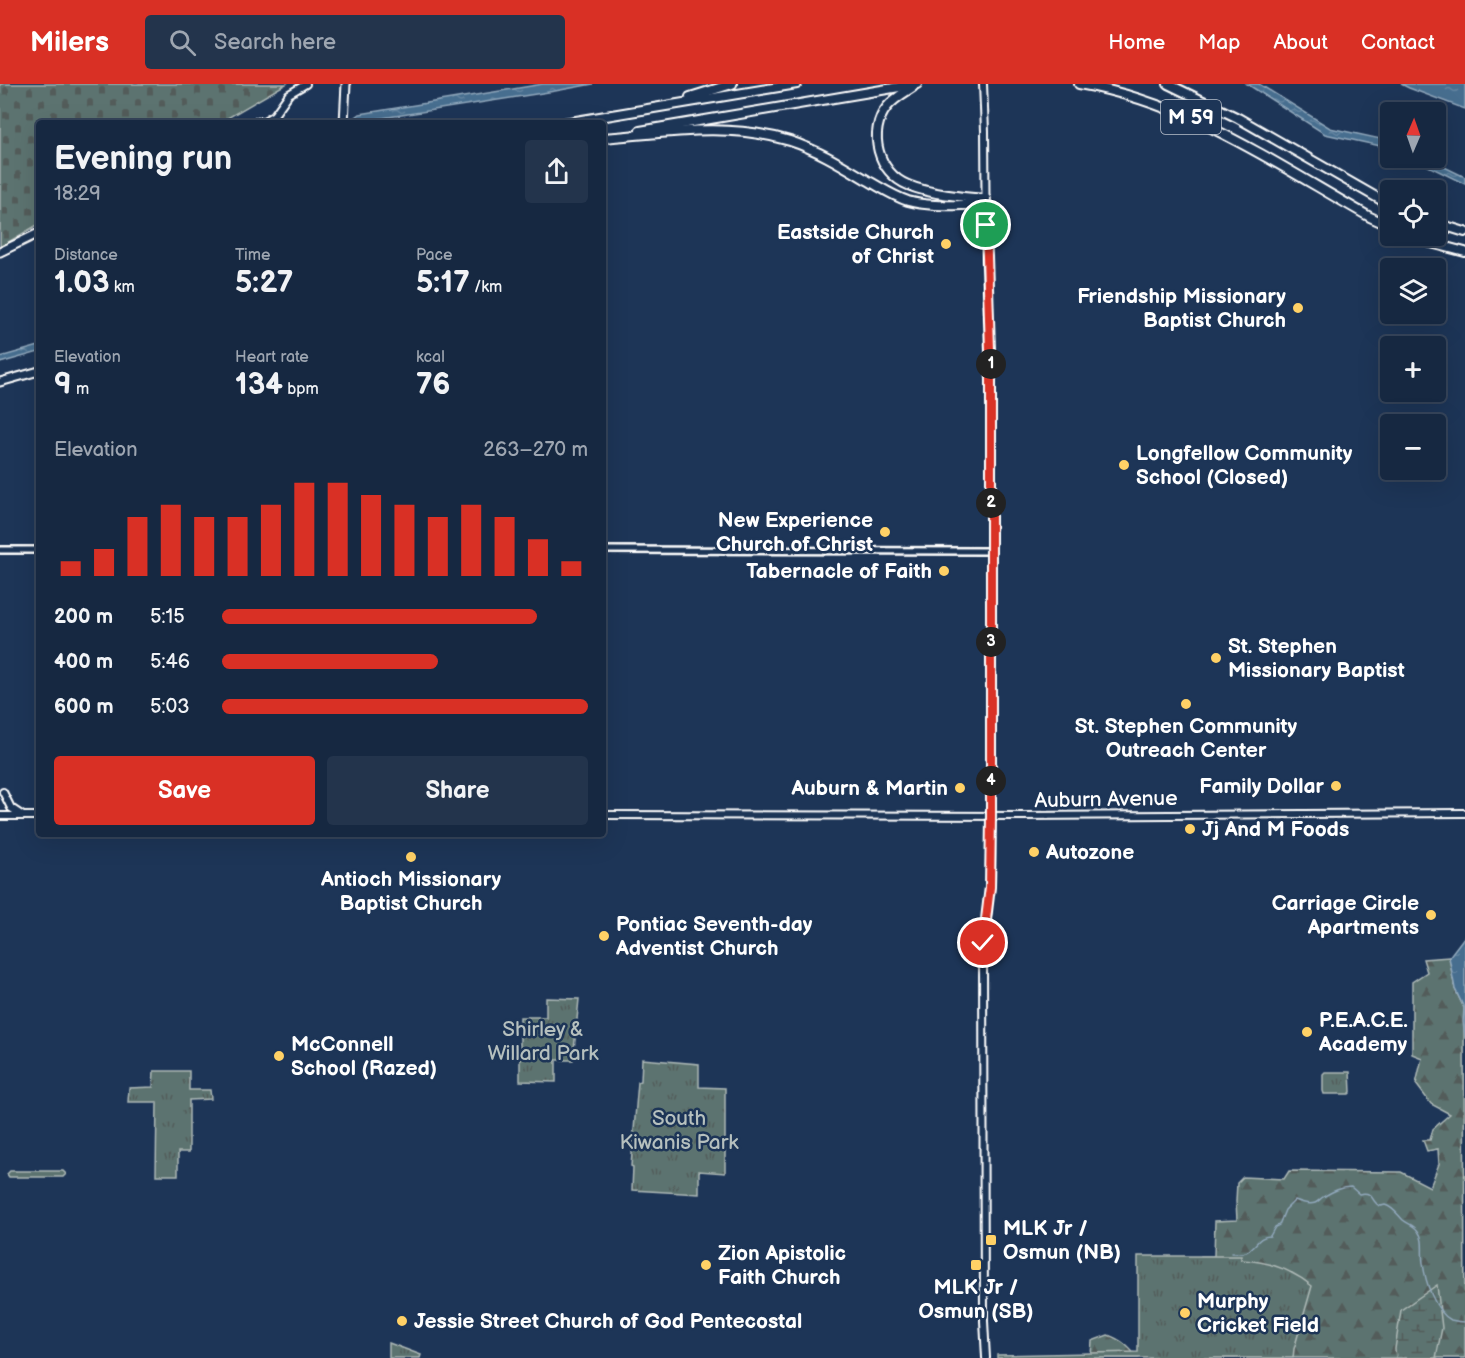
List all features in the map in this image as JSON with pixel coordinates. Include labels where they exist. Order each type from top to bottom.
[{"type":"highway","points":[[345,120],[346,84]]},
{"type":"highway","points":[[670,105],[732,84]]},
{"type":"highway","points":[[582,120],[797,84]]},
{"type":"highway","points":[[606,136],[917,84]]},
{"type":"highway","points":[[917,84],[892,101],[880,121],[877,140],[879,153],[885,165],[897,179],[914,188],[986,202]]},
{"type":"highway","name":"M 59","points":[[1079,84],[1138,98],[1198,121],[1380,221]]},
{"type":"highway","name":"M 59","points":[[1159,84],[1192,96],[1238,118],[1380,199]]},
{"type":"highway","points":[[1168,84],[1192,96]]},
{"type":"highway","points":[[606,137],[711,130],[752,132],[809,148],[906,200],[932,204],[986,202]]},
{"type":"highway","points":[[1446,226],[1465,232]]},
{"type":"highway","points":[[0,252],[36,234]]},
{"type":"highway","points":[[1442,246],[1465,252]]},
{"type":"highway","points":[[0,382],[36,372]]},
{"type":"main road","points":[[268,120],[285,98],[306,84]]},
{"type":"main road","points":[[983,84],[991,389],[991,816],[990,872],[983,953],[986,1358]]},
{"type":"main road","points":[[0,798],[3,792],[11,808],[23,816]]},
{"type":"main road","name":"Auburn Avenue","points":[[606,816],[1465,813]]},
{"type":"main road","points":[[0,816],[36,816]]},
{"type":"street","points":[[0,550],[36,550]]},
{"type":"street","points":[[606,550],[991,551]]},
{"type":"green space","points":[[0,84],[286,84],[224,120],[36,120],[36,226],[0,247]]},
{"type":"green space","points":[[1449,957],[1455,989],[1464,1008],[1465,1358],[1205,1358],[1201,1256],[1214,1256],[1215,1221],[1237,1220],[1237,1183],[1243,1177],[1284,1179],[1289,1171],[1401,1172],[1430,1187],[1439,1164],[1438,1149],[1427,1151],[1423,1140],[1430,1140],[1433,1129],[1450,1114],[1431,1104],[1416,1084],[1422,1058],[1412,1054],[1412,982],[1427,972],[1423,959]]},
{"type":"green space","name":"Shirley & Willard Park","points":[[546,998],[579,999],[573,1060],[556,1060],[556,1082],[520,1081],[520,1017],[546,1017]]},
{"type":"green space","name":"South Kiwanis Park","points":[[642,1059],[699,1064],[699,1087],[725,1088],[725,1173],[699,1171],[699,1194],[632,1190],[633,1167],[631,1166]]},
{"type":"green space","points":[[154,1071],[189,1071],[189,1090],[210,1090],[211,1099],[189,1100],[189,1152],[178,1152],[178,1175],[156,1175],[157,1102],[128,1102],[129,1088],[153,1087]]},
{"type":"green space","points":[[1325,1072],[1350,1072],[1351,1092],[1349,1094],[1324,1094],[1323,1074]]},
{"type":"green space","points":[[10,1171],[63,1171],[66,1174],[63,1177],[9,1177],[7,1174]]},
{"type":"green space","points":[[1138,1256],[1241,1256],[1241,1260],[1279,1267],[1304,1280],[1312,1286],[1293,1358],[997,1358],[997,1355],[1138,1352]]},
{"type":"green space","points":[[1437,1285],[1442,1328],[1436,1358],[1396,1358],[1395,1349],[1401,1310]]},
{"type":"green space","points":[[1108,1335],[1125,1344],[1138,1358],[999,1358],[1091,1355],[1092,1341]]},
{"type":"green space","points":[[389,1343],[421,1355],[420,1358],[389,1358]]},
{"type":"water","points":[[543,84],[593,84],[369,120],[352,120],[360,114]]},
{"type":"water","points":[[1247,84],[1259,84],[1330,128],[1380,139],[1380,146],[1325,134]]},
{"type":"water","points":[[1401,84],[1465,84],[1465,109],[1409,88]]},
{"type":"water","points":[[1432,168],[1446,168],[1465,177],[1465,184]]},
{"type":"water","points":[[36,347],[36,353],[0,363],[0,357]]},
{"type":"water","points":[[1465,936],[1465,1038],[1464,1008],[1455,989],[1449,957]]},
{"type":"waterway","points":[[1231,1253],[1246,1252],[1260,1240],[1270,1236],[1275,1227],[1279,1225],[1285,1210],[1295,1200],[1315,1203],[1336,1190],[1351,1187],[1359,1194],[1368,1194],[1378,1205],[1390,1207],[1416,1229],[1421,1238],[1426,1278],[1435,1302],[1445,1316],[1451,1320],[1465,1322]]},
{"type":"place","name":"Eastside Church of Christ","points":[[946,244]]},
{"type":"place","name":"Friendship Missionary Baptist Church","points":[[1298,308]]},
{"type":"place","name":"Longfellow Community School (Closed)","points":[[1124,465]]},
{"type":"place","name":"New Experience Church of Christ","points":[[885,532]]},
{"type":"place","name":"Tabernacle of Faith","points":[[944,571]]},
{"type":"place","name":"St. Stephen Missionary Baptist","points":[[1216,658]]},
{"type":"place","name":"St. Stephen Community Outreach Center","points":[[1186,704]]},
{"type":"place","name":"Family Dollar","points":[[1336,786]]},
{"type":"place","name":"Auburn & Martin","points":[[960,788]]},
{"type":"place","name":"Jj And M Foods","points":[[1190,829]]},
{"type":"place","name":"Autozone","points":[[1034,852]]},
{"type":"place","name":"Antioch Missionary Baptist Church","points":[[411,857]]},
{"type":"place","name":"Carriage Circle Apartments","points":[[1431,915]]},
{"type":"place","name":"Pontiac Seventh-day Adventist Church","points":[[604,936]]},
{"type":"place","name":"P.E.A.C.E. Academy","points":[[1307,1032]]},
{"type":"place","name":"McConnell School (Razed)","points":[[279,1056]]},
{"type":"place","name":"MLK Jr / Osmun (NB)","points":[[991,1240]]},
{"type":"place","name":"Zion Apistolic Faith Church","points":[[706,1265]]},
{"type":"place","name":"MLK Jr / Osmun (SB)","points":[[976,1265]]},
{"type":"place","name":"Murphy Cricket Field","points":[[1185,1313]]},
{"type":"place","name":"Jessie Street Church of God Pentecostal","points":[[402,1321]]},
{"type":"route","points":[[983,943],[990,887],[991,855],[991,380],[986,225]]}]
